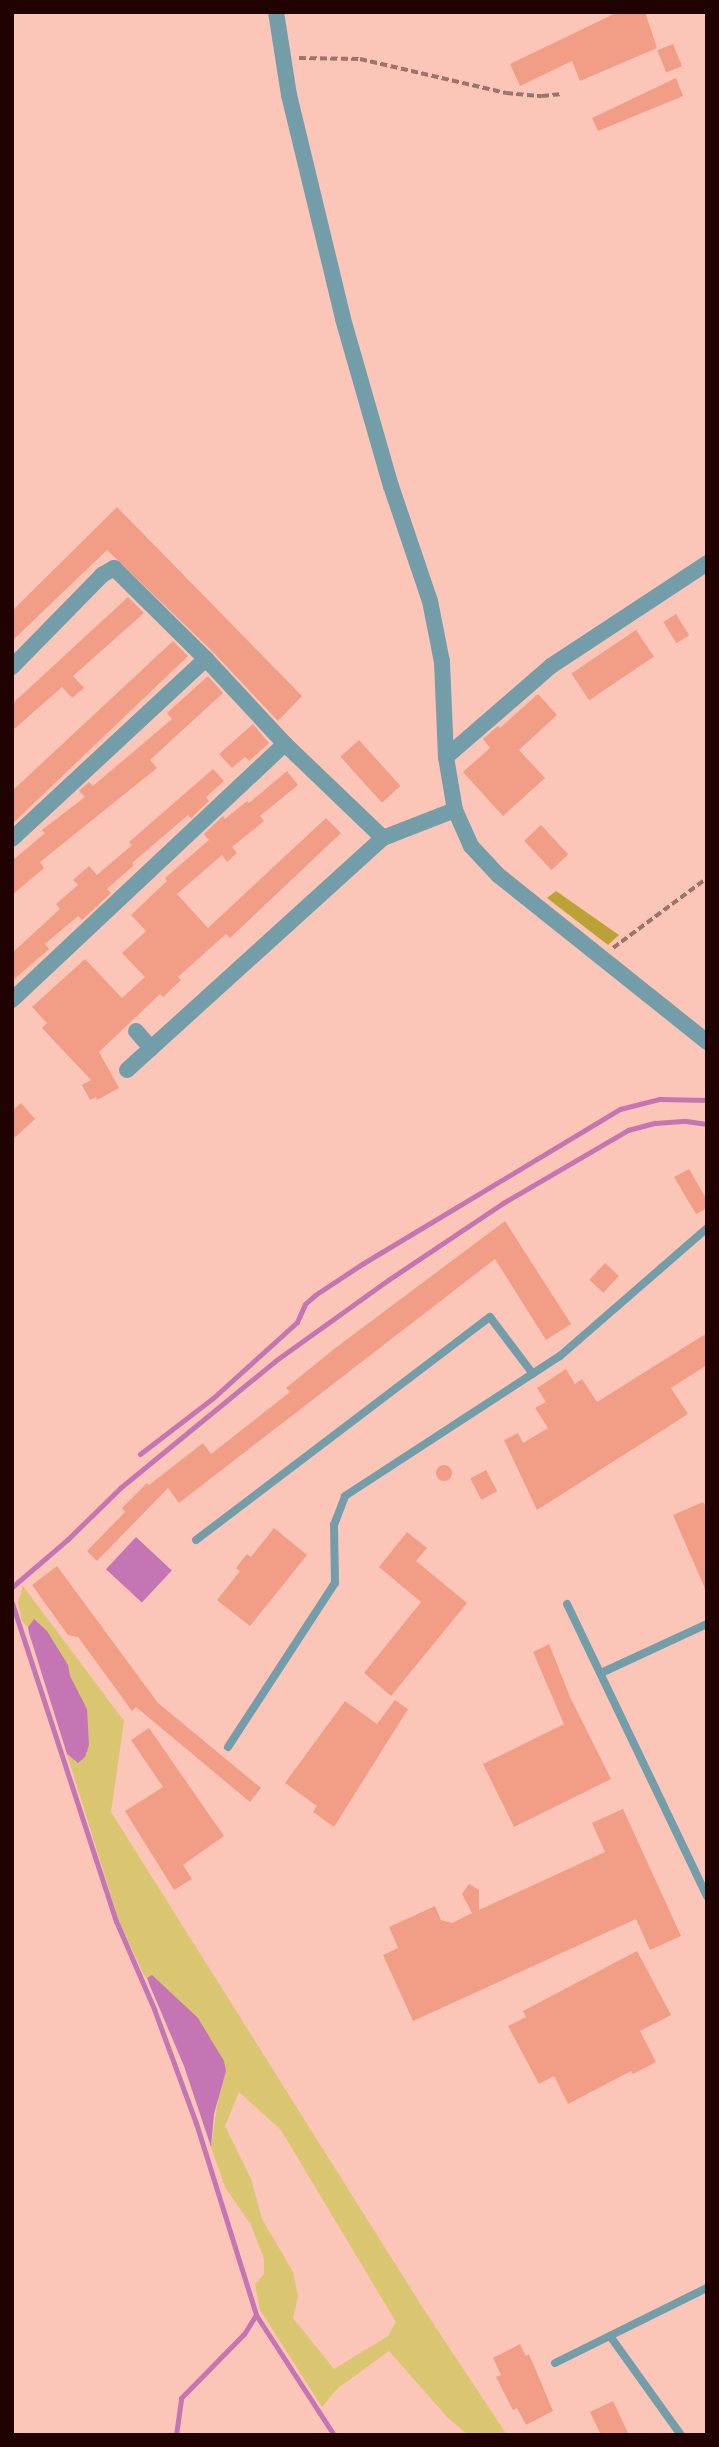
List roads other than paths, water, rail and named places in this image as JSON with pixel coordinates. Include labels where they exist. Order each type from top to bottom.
[{"type":"street","points":[[276,12],[289,95],[343,319],[391,486],[430,601],[442,662],[446,757],[455,810],[471,846],[498,875],[707,1042]]},
{"type":"street","points":[[446,757],[551,666],[707,563]]},
{"type":"street","points":[[12,667],[102,575],[114,568],[206,659],[285,744],[383,838]]},
{"type":"street","points":[[12,839],[206,659]]},
{"type":"street","points":[[12,1000],[285,744]]},
{"type":"street","points":[[127,1070],[383,838],[455,810]]},
{"type":"street","points":[[135,1031],[151,1048]]},
{"type":"lane","points":[[228,1747],[335,1583],[334,1525],[345,1496],[560,1356],[707,1228]]},
{"type":"lane","points":[[196,1540],[490,1317],[533,1374]]},
{"type":"lane","points":[[567,1604],[707,1896]]},
{"type":"lane","points":[[601,1673],[707,1624]]},
{"type":"lane","points":[[555,2364],[707,2288]]},
{"type":"lane","points":[[610,2336],[681,2435]]},
{"type":"waterway","points":[[140,1454],[213,1398],[297,1322],[305,1304],[315,1295],[362,1264],[620,1109],[659,1099],[707,1100]]},
{"type":"waterway","points":[[12,1587],[68,1539],[120,1488],[275,1361],[388,1280],[503,1203],[628,1130],[655,1123],[686,1121],[707,1124]]},
{"type":"waterway","points":[[12,1603],[116,1921],[154,2009],[196,2123],[256,2315],[334,2435]]},
{"type":"waterway","points":[[176,2435],[181,2398],[244,2334],[256,2315]]}]
